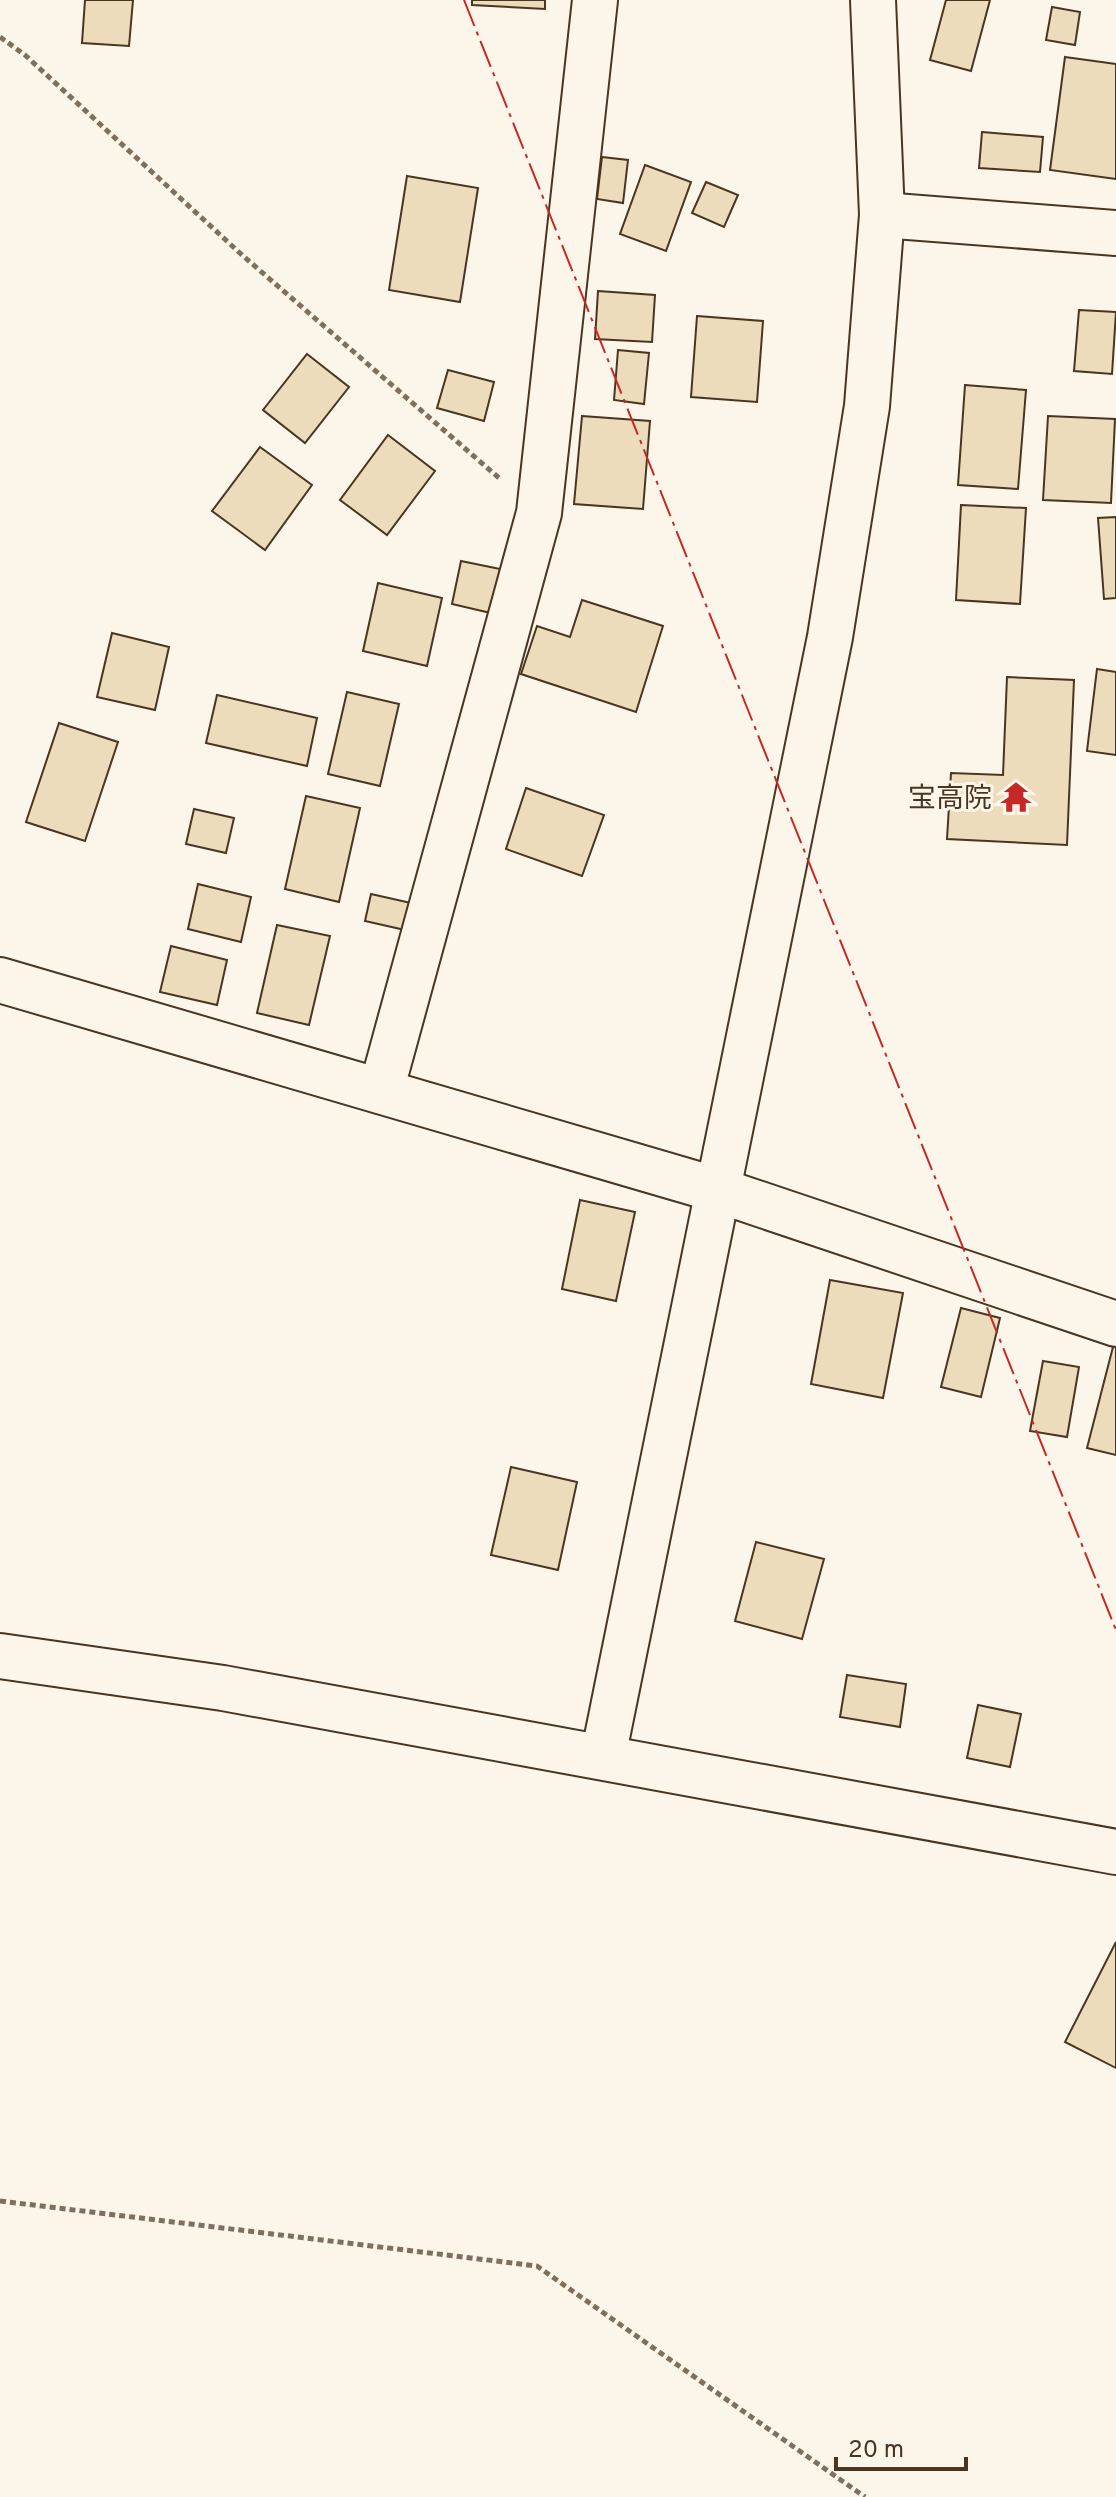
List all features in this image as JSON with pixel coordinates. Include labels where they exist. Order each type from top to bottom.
[{"type":"street","points":[[381,1091],[539,513],[595,0]]},
{"type":"street","points":[[603,1757],[721,1191],[830,637],[867,406],[882,215],[873,0]]},
{"type":"street","points":[[882,215],[1116,233]]},
{"type":"street","points":[[0,980],[721,1191],[1116,1324]]},
{"type":"street","points":[[0,1656],[223,1688],[1116,1852]]},
{"type":"path","points":[[0,37],[25,55],[242,255],[539,513]]},
{"type":"path","points":[[0,2201],[537,2266],[865,2497]]},
{"type":"building","points":[[85,0],[133,0],[129,46],[82,43]]},
{"type":"building","points":[[472,0],[545,0],[545,9],[472,5]]},
{"type":"building","points":[[946,0],[990,0],[971,71],[930,60]]},
{"type":"building","points":[[1052,7],[1080,12],[1075,45],[1046,40]]},
{"type":"building","points":[[1065,57],[1116,64],[1116,179],[1050,170]]},
{"type":"building","points":[[982,132],[1043,137],[1040,172],[979,168]]},
{"type":"building","points":[[602,157],[628,160],[623,203],[597,199]]},
{"type":"building","points":[[645,165],[691,182],[666,251],[620,234]]},
{"type":"building","points":[[407,176],[478,188],[460,302],[389,290]]},
{"type":"building","points":[[706,182],[738,195],[724,227],[692,213]]},
{"type":"building","points":[[598,291],[655,295],[652,342],[595,339]]},
{"type":"building","points":[[1079,310],[1116,312],[1112,374],[1074,371]]},
{"type":"building","points":[[697,316],[763,321],[757,402],[691,397]]},
{"type":"building","points":[[618,350],[649,353],[644,404],[614,400]]},
{"type":"building","points":[[307,354],[349,387],[305,443],[263,410]]},
{"type":"building","points":[[448,370],[494,382],[484,421],[437,408]]},
{"type":"building","points":[[965,385],[1026,390],[1018,489],[958,485]]},
{"type":"building","points":[[582,416],[650,421],[643,509],[574,504]]},
{"type":"building","points":[[1048,416],[1115,419],[1111,503],[1043,500]]},
{"type":"building","points":[[388,435],[435,471],[387,535],[340,500]]},
{"type":"building","points":[[260,447],[312,485],[265,550],[212,511]]},
{"type":"building","points":[[961,505],[1026,508],[1020,604],[956,600]]},
{"type":"building","points":[[1116,517],[1116,598],[1104,599],[1098,518]]},
{"type":"building","points":[[461,561],[505,570],[495,614],[452,604]]},
{"type":"building","points":[[378,583],[442,598],[427,666],[363,651]]},
{"type":"building","points":[[582,600],[663,626],[636,712],[521,674],[537,626],[570,637]]},
{"type":"building","points":[[112,633],[169,647],[155,710],[97,697]]},
{"type":"building","points":[[1097,669],[1116,672],[1116,755],[1087,751]]},
{"type":"building","points":[[1007,677],[1074,680],[1067,845],[947,839],[951,773],[1003,775]]},
{"type":"building","points":[[347,692],[399,704],[380,786],[328,774]]},
{"type":"building","points":[[217,695],[317,718],[307,766],[206,743]]},
{"type":"building","points":[[59,723],[118,742],[85,841],[26,822]]},
{"type":"building","points":[[526,788],[604,815],[582,876],[506,849]]},
{"type":"building","points":[[306,796],[360,808],[339,902],[285,889]]},
{"type":"building","points":[[194,809],[234,818],[226,853],[186,844]]},
{"type":"building","points":[[198,884],[251,897],[241,942],[188,929]]},
{"type":"building","points":[[371,894],[411,903],[405,930],[365,921]]},
{"type":"building","points":[[277,925],[330,936],[309,1025],[257,1013]]},
{"type":"building","points":[[171,946],[227,960],[217,1005],[160,992]]},
{"type":"building","points":[[580,1200],[635,1212],[616,1301],[562,1289]]},
{"type":"building","points":[[830,1280],[903,1293],[883,1398],[811,1384]]},
{"type":"building","points":[[961,1308],[1000,1318],[981,1397],[941,1387]]},
{"type":"building","points":[[1116,1343],[1116,1455],[1087,1448]]},
{"type":"building","points":[[1043,1361],[1079,1367],[1067,1437],[1030,1431]]},
{"type":"building","points":[[511,1467],[577,1482],[558,1570],[491,1555]]},
{"type":"building","points":[[756,1542],[824,1559],[802,1639],[735,1621]]},
{"type":"building","points":[[847,1675],[906,1684],[900,1727],[840,1717]]},
{"type":"building","points":[[978,1705],[1021,1714],[1010,1767],[967,1758]]},
{"type":"building","points":[[1116,1942],[1116,2068],[1065,2042]]},
{"type":"power","points":[[464,0],[1116,1630]]},
{"type":"place","name":"宝高院","points":[[1016,797]]}]
